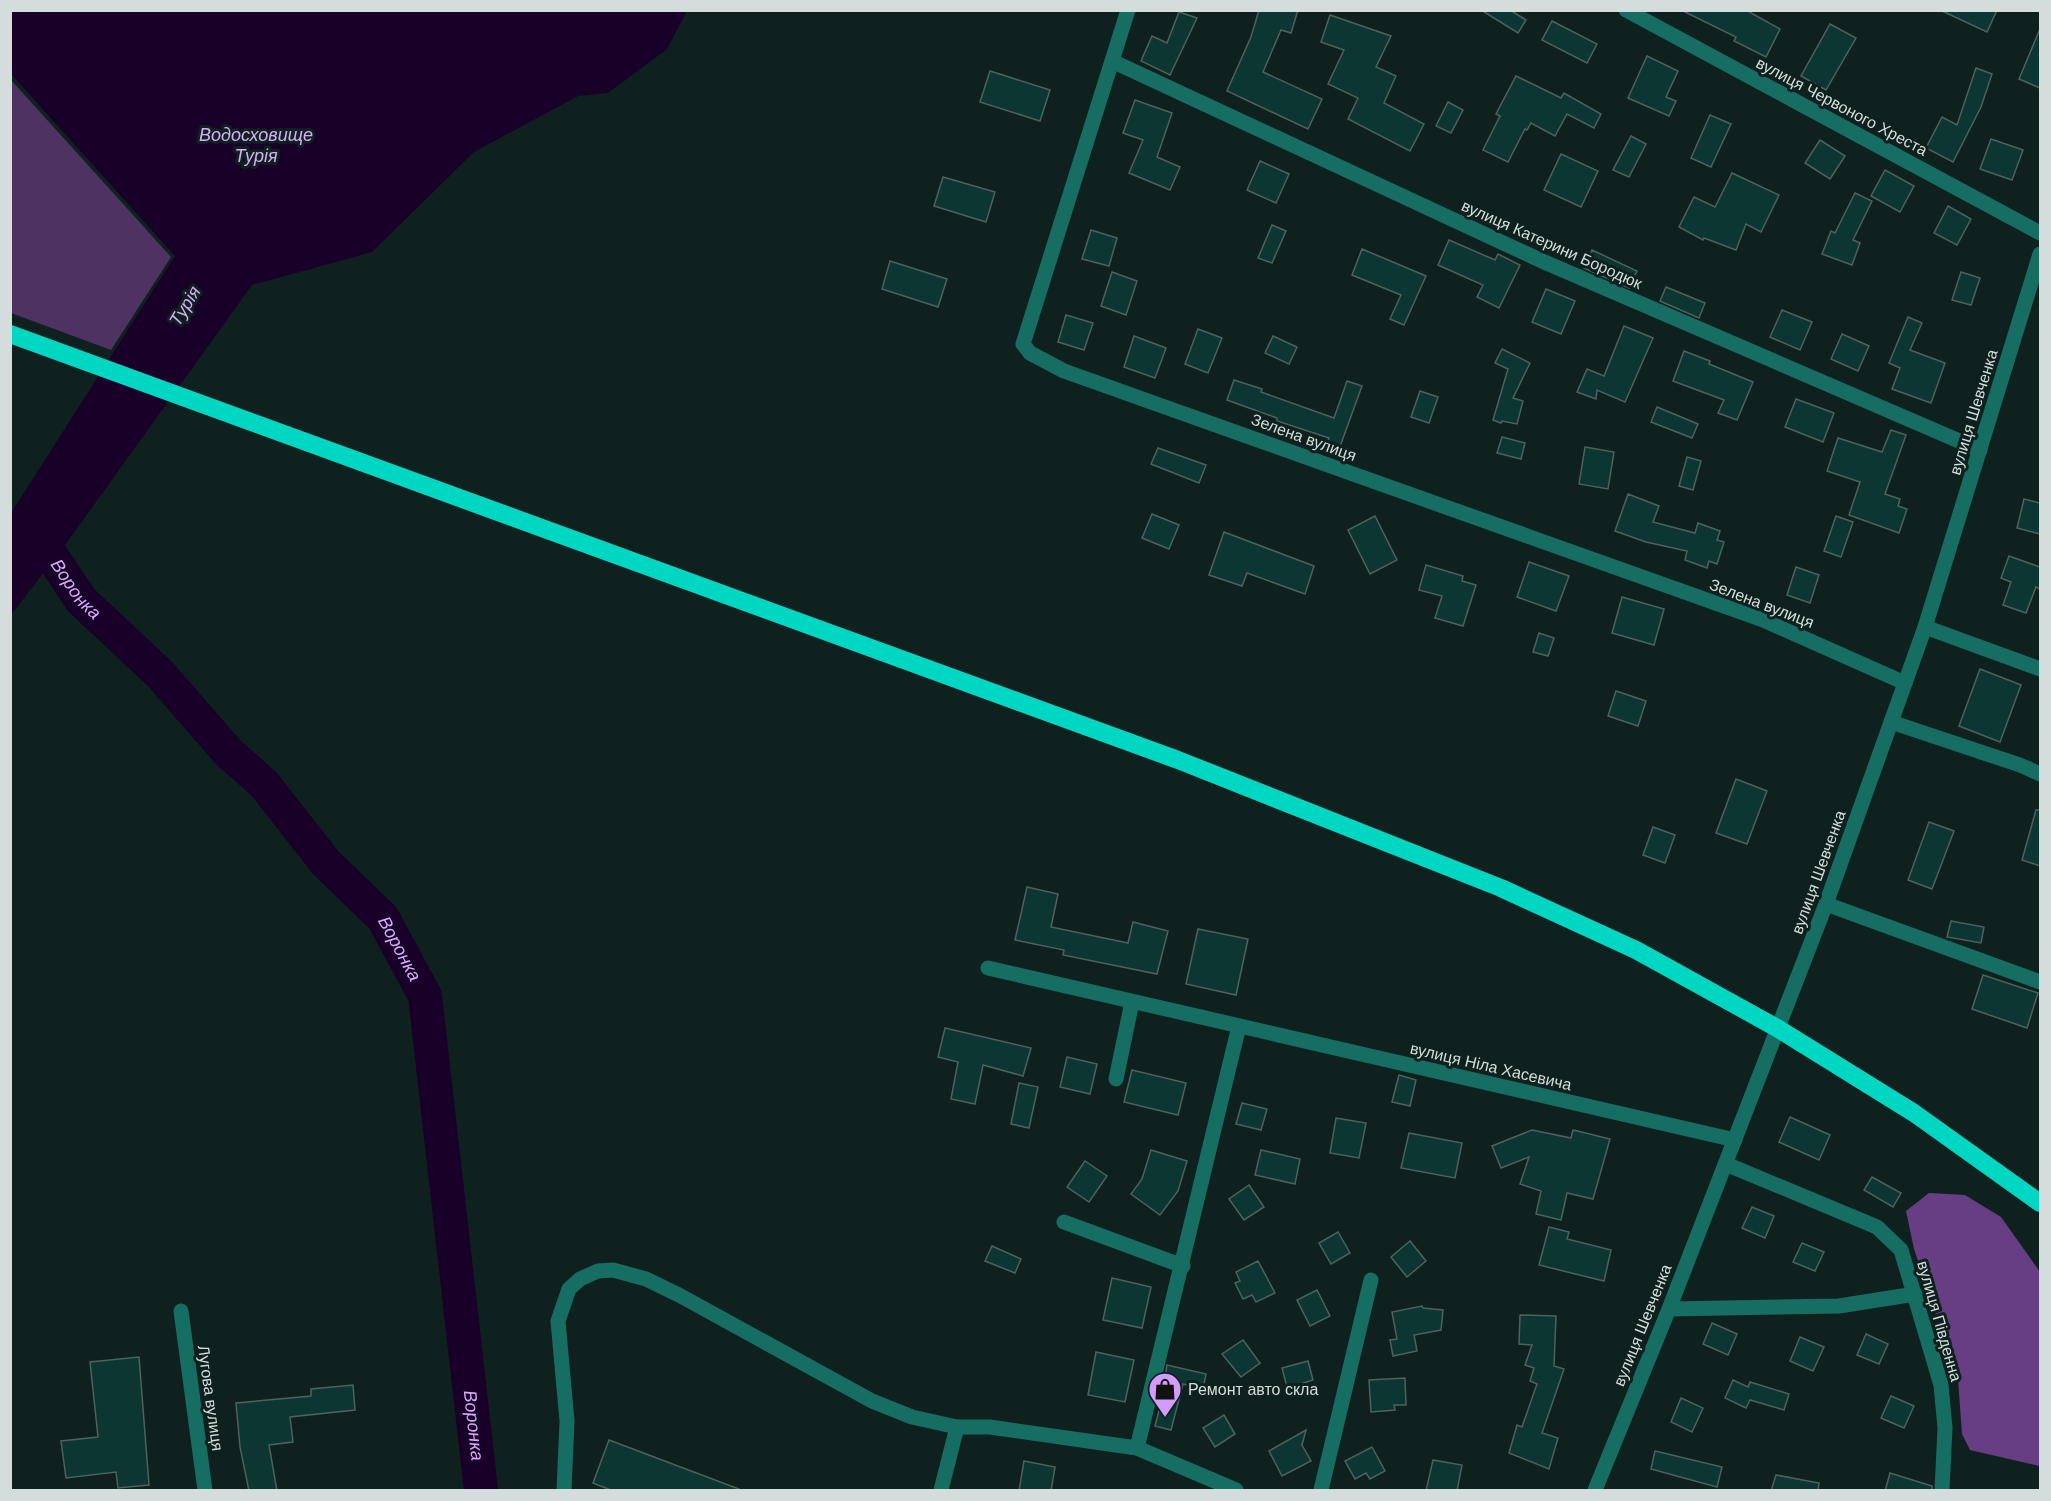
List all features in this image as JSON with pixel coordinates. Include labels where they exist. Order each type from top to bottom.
[{"type":"highway","points":[[10,334],[1178,760],[1501,888],[1636,950],[1777,1028],[1914,1113],[2040,1203]]},
{"type":"street","name":"Зелена вулиця","points":[[1128,10],[1114,62],[1023,344],[1030,352],[1064,370],[1764,620],[1905,682]]},
{"type":"street","name":"вулиця Червоного Хреста","points":[[1626,10],[2040,233]]},
{"type":"street","name":"вулиця Катерини Бородюк","points":[[1114,62],[1542,261],[1980,450]]},
{"type":"street","name":"вулиця Шевченка","points":[[1594,1491],[1726,1164],[1826,904],[1924,627],[2040,254]]},
{"type":"street","points":[[1924,627],[2040,669]]},
{"type":"street","points":[[1891,722],[2020,765],[2040,774]]},
{"type":"street","points":[[1826,904],[2040,982]]},
{"type":"street","name":"вулиця Ніла Хасевича","points":[[988,968],[1735,1140]]},
{"type":"street","points":[[1116,1079],[1132,1002]]},
{"type":"street","points":[[1137,1448],[1183,1266],[1239,1026]]},
{"type":"street","name":"вулиця Південна","points":[[1726,1164],[1877,1227],[1901,1250],[1941,1385],[1945,1428],[1942,1491]]},
{"type":"street","points":[[1064,1222],[1183,1266]]},
{"type":"street","points":[[564,1491],[567,1421],[558,1321],[569,1288],[580,1279],[598,1271],[614,1270],[646,1279],[680,1295],[872,1401],[912,1417],[957,1427],[990,1427],[1137,1448],[1236,1491]]},
{"type":"street","points":[[1321,1491],[1371,1280]]},
{"type":"street","points":[[1668,1309],[1839,1306],[1915,1294]]},
{"type":"street","name":"Лугова вулиця","points":[[181,1311],[205,1491]]},
{"type":"street","points":[[941,1491],[957,1427]]},
{"type":"shaded area","points":[[11,80],[171,257],[111,350],[11,313]]},
{"type":"shaded area","points":[[1929,1193],[1965,1195],[2001,1217],[2040,1272],[2040,1466],[1970,1450],[1962,1434],[1958,1379],[1914,1249],[1906,1211]]},
{"type":"water","name":"Водосховище Турія","points":[[11,11],[687,11],[667,49],[608,93],[578,96],[474,152],[372,252],[252,285],[65,545],[11,615],[11,513],[175,256],[11,74]]},
{"type":"building","points":[[1259,10],[1298,10],[1291,33],[1281,30],[1263,72],[1322,99],[1308,129],[1227,91],[1251,37]]},
{"type":"building","points":[[1481,10],[1510,10],[1526,20],[1518,33]]},
{"type":"building","points":[[1681,10],[1746,10],[1780,29],[1766,57],[1734,41],[1736,37]]},
{"type":"building","points":[[1940,10],[1997,10],[1987,32]]},
{"type":"building","points":[[1179,12],[1197,18],[1170,75],[1141,61],[1152,36],[1167,43]]},
{"type":"building","points":[[1330,15],[1391,36],[1376,67],[1396,76],[1384,103],[1424,124],[1410,151],[1348,119],[1358,98],[1328,84],[1344,50],[1321,42]]},
{"type":"building","points":[[1552,21],[1597,44],[1587,63],[1542,40]]},
{"type":"building","points":[[1830,24],[1856,38],[1826,90],[1801,76]]},
{"type":"building","points":[[2040,29],[2040,88],[2019,79]]},
{"type":"building","points":[[1647,56],[1678,71],[1666,97],[1676,101],[1669,116],[1628,98]]},
{"type":"building","points":[[1976,68],[1992,74],[1981,107],[1953,162],[1926,148],[1942,117],[1957,125]]},
{"type":"building","points":[[990,71],[1050,90],[1040,121],[980,102]]},
{"type":"building","points":[[1516,76],[1561,98],[1564,93],[1601,114],[1594,128],[1567,114],[1555,136],[1531,123],[1527,130],[1525,129],[1508,162],[1483,150],[1500,116],[1496,114]]},
{"type":"building","points":[[1135,100],[1172,113],[1157,157],[1180,167],[1170,190],[1129,173],[1143,140],[1123,133]]},
{"type":"building","points":[[1448,102],[1463,110],[1451,133],[1436,126]]},
{"type":"building","points":[[1710,115],[1731,124],[1711,167],[1691,158]]},
{"type":"building","points":[[1631,136],[1646,144],[1629,177],[1613,170]]},
{"type":"building","points":[[1991,139],[2023,150],[2012,180],[1980,169]]},
{"type":"building","points":[[1820,140],[1845,156],[1830,179],[1805,163]]},
{"type":"building","points":[[1561,154],[1598,171],[1581,207],[1544,190]]},
{"type":"building","points":[[1260,161],[1289,174],[1276,203],[1247,190]]},
{"type":"building","points":[[1885,170],[1914,186],[1900,212],[1871,196]]},
{"type":"building","points":[[1732,173],[1779,195],[1761,232],[1746,224],[1736,250],[1704,238],[1703,240],[1679,227],[1694,197],[1715,207]]},
{"type":"building","points":[[943,177],[995,192],[986,222],[934,206]]},
{"type":"building","points":[[1855,193],[1872,201],[1853,240],[1860,243],[1852,265],[1822,254],[1831,231],[1835,233]]},
{"type":"building","points":[[1948,206],[1971,219],[1957,245],[1934,233]]},
{"type":"building","points":[[1272,225],[1286,231],[1272,263],[1258,258]]},
{"type":"building","points":[[1091,230],[1117,238],[1109,266],[1082,259]]},
{"type":"building","points":[[1449,240],[1495,260],[1498,254],[1520,265],[1499,308],[1477,297],[1483,285],[1438,265]]},
{"type":"building","points":[[1362,249],[1426,276],[1404,325],[1390,319],[1401,295],[1352,275]]},
{"type":"building","points":[[1592,250],[1637,271],[1629,288],[1584,268]]},
{"type":"building","points":[[890,261],[947,279],[938,307],[882,289]]},
{"type":"building","points":[[1112,272],[1137,281],[1126,315],[1101,306]]},
{"type":"building","points":[[1961,272],[1980,278],[1971,305],[1952,300]]},
{"type":"building","points":[[1666,287],[1705,303],[1699,318],[1660,301]]},
{"type":"building","points":[[1546,289],[1575,301],[1561,334],[1532,322]]},
{"type":"building","points":[[1782,310],[1812,322],[1800,350],[1770,337]]},
{"type":"building","points":[[1066,315],[1093,323],[1084,350],[1058,342]]},
{"type":"building","points":[[1908,317],[1922,323],[1910,350],[1945,363],[1931,403],[1892,389],[1900,368],[1889,363]]},
{"type":"building","points":[[1624,326],[1653,338],[1625,402],[1597,390],[1596,399],[1577,392],[1587,369],[1604,376]]},
{"type":"building","points":[[1198,329],[1222,338],[1208,373],[1185,364]]},
{"type":"building","points":[[1842,334],[1869,346],[1858,371],[1831,359]]},
{"type":"building","points":[[1134,336],[1166,348],[1155,378],[1124,367]]},
{"type":"building","points":[[1273,336],[1297,347],[1289,364],[1265,353]]},
{"type":"building","points":[[1502,349],[1530,363],[1513,398],[1523,401],[1517,424],[1493,420],[1508,369],[1495,363]]},
{"type":"building","points":[[1684,351],[1753,382],[1737,420],[1718,413],[1724,400],[1673,381]]},
{"type":"building","points":[[1234,380],[1334,418],[1347,381],[1362,386],[1338,452],[1325,448],[1329,438],[1277,421],[1277,418],[1227,400]]},
{"type":"building","points":[[1420,391],[1438,397],[1429,423],[1411,417]]},
{"type":"building","points":[[1796,399],[1834,413],[1823,442],[1785,427]]},
{"type":"building","points":[[1657,407],[1698,424],[1692,438],[1651,422]]},
{"type":"building","points":[[1891,430],[1906,435],[1885,494],[1900,499],[1898,506],[1907,509],[1899,533],[1849,515],[1860,482],[1827,471],[1838,438],[1882,452]]},
{"type":"building","points":[[1502,437],[1525,443],[1521,459],[1497,453]]},
{"type":"building","points":[[1585,447],[1614,452],[1608,489],[1579,484]]},
{"type":"building","points":[[1158,448],[1206,465],[1199,483],[1151,464]]},
{"type":"building","points":[[1687,457],[1701,461],[1693,490],[1679,486]]},
{"type":"building","points":[[1628,494],[1659,506],[1653,522],[1695,533],[1698,523],[1720,531],[1717,540],[1724,542],[1717,564],[1709,561],[1707,568],[1685,560],[1687,551],[1646,542],[1615,531]]},
{"type":"building","points":[[2024,499],[2040,503],[2040,534],[2017,528]]},
{"type":"building","points":[[1152,514],[1179,525],[1169,549],[1142,538]]},
{"type":"building","points":[[1375,516],[1397,560],[1370,574],[1348,530]]},
{"type":"building","points":[[1836,516],[1853,522],[1841,557],[1824,551]]},
{"type":"building","points":[[1224,532],[1314,566],[1305,594],[1247,573],[1242,586],[1209,575]]},
{"type":"building","points":[[2009,556],[2040,567],[2040,589],[2036,587],[2026,613],[2003,605],[2011,582],[2001,578]]},
{"type":"building","points":[[1529,562],[1569,576],[1556,611],[1517,597]]},
{"type":"building","points":[[1426,565],[1463,576],[1462,581],[1476,585],[1463,626],[1435,618],[1442,596],[1419,590]]},
{"type":"building","points":[[1796,567],[1819,575],[1810,603],[1787,595]]},
{"type":"building","points":[[1622,597],[1664,609],[1654,645],[1612,633]]},
{"type":"building","points":[[1539,633],[1554,638],[1548,656],[1533,652]]},
{"type":"building","points":[[1980,669],[2021,685],[2000,742],[1959,726]]},
{"type":"building","points":[[1616,691],[1646,701],[1638,726],[1608,716]]},
{"type":"building","points":[[1736,779],[1767,791],[1747,844],[1716,833]]},
{"type":"building","points":[[2036,810],[2040,810],[2040,866],[2022,860]]},
{"type":"building","points":[[1929,822],[1954,831],[1932,889],[1908,880]]},
{"type":"building","points":[[1653,827],[1675,835],[1665,863],[1643,855]]},
{"type":"building","points":[[1027,887],[1058,894],[1051,927],[1128,943],[1133,922],[1168,931],[1157,974],[1063,955],[1064,950],[1015,940]]},
{"type":"building","points":[[1951,921],[1984,927],[1981,943],[1947,937]]},
{"type":"building","points":[[1198,929],[1248,939],[1236,995],[1186,984]]},
{"type":"building","points":[[1983,975],[2038,993],[2027,1028],[1972,1009]]},
{"type":"building","points":[[945,1028],[1031,1048],[1023,1076],[983,1065],[975,1104],[951,1099],[958,1062],[938,1057]]},
{"type":"building","points":[[1067,1057],[1097,1064],[1090,1094],[1060,1087]]},
{"type":"building","points":[[1132,1070],[1186,1083],[1178,1115],[1124,1102]]},
{"type":"building","points":[[1399,1075],[1416,1080],[1410,1106],[1392,1102]]},
{"type":"building","points":[[1019,1083],[1038,1087],[1029,1128],[1011,1124]]},
{"type":"building","points":[[1242,1103],[1267,1109],[1261,1130],[1236,1124]]},
{"type":"building","points":[[1790,1117],[1830,1135],[1819,1160],[1779,1142]]},
{"type":"building","points":[[1336,1118],[1366,1123],[1359,1158],[1330,1153]]},
{"type":"building","points":[[1532,1130],[1571,1138],[1573,1130],[1610,1139],[1593,1199],[1567,1193],[1561,1220],[1536,1214],[1541,1191],[1520,1184],[1529,1157],[1501,1168],[1492,1146]]},
{"type":"building","points":[[1409,1133],[1462,1143],[1455,1178],[1401,1168]]},
{"type":"building","points":[[1151,1150],[1187,1161],[1178,1191],[1160,1215],[1131,1194],[1142,1179]]},
{"type":"building","points":[[1261,1150],[1300,1159],[1295,1184],[1255,1175]]},
{"type":"building","points":[[1085,1161],[1107,1176],[1089,1202],[1067,1187]]},
{"type":"building","points":[[1872,1177],[1901,1193],[1893,1207],[1864,1190]]},
{"type":"building","points":[[1249,1185],[1264,1207],[1244,1220],[1229,1199]]},
{"type":"building","points":[[1752,1207],[1774,1216],[1765,1238],[1742,1228]]},
{"type":"building","points":[[1549,1227],[1569,1232],[1567,1239],[1611,1250],[1604,1281],[1539,1265]]},
{"type":"building","points":[[1338,1232],[1350,1253],[1331,1264],[1319,1243]]},
{"type":"building","points":[[1410,1241],[1426,1261],[1407,1277],[1391,1257]]},
{"type":"building","points":[[1802,1243],[1824,1252],[1815,1271],[1793,1262]]},
{"type":"building","points":[[992,1246],[1021,1259],[1015,1273],[985,1261]]},
{"type":"building","points":[[1258,1261],[1275,1293],[1256,1302],[1252,1295],[1243,1299],[1235,1283],[1240,1281],[1236,1272]]},
{"type":"building","points":[[1112,1278],[1151,1287],[1142,1328],[1103,1320]]},
{"type":"building","points":[[1317,1290],[1330,1316],[1310,1326],[1297,1300]]},
{"type":"building","points":[[1422,1306],[1443,1310],[1441,1330],[1414,1335],[1417,1351],[1393,1356],[1390,1340],[1397,1339],[1392,1312]]},
{"type":"building","points":[[1520,1315],[1556,1316],[1554,1366],[1564,1369],[1542,1433],[1558,1438],[1549,1469],[1509,1453],[1517,1425],[1522,1427],[1537,1384],[1530,1381],[1534,1368],[1525,1365],[1532,1345],[1519,1344]]},
{"type":"building","points":[[1712,1323],[1737,1334],[1728,1355],[1703,1344]]},
{"type":"building","points":[[1866,1334],[1888,1344],[1879,1364],[1857,1355]]},
{"type":"building","points":[[1800,1337],[1824,1347],[1813,1371],[1790,1361]]},
{"type":"building","points":[[1243,1340],[1260,1363],[1241,1377],[1222,1354]]},
{"type":"building","points":[[1096,1352],[1134,1360],[1125,1402],[1088,1395]]},
{"type":"building","points":[[139,1357],[149,1485],[118,1488],[116,1472],[66,1478],[61,1441],[98,1437],[90,1362]]},
{"type":"building","points":[[1308,1361],[1313,1380],[1303,1383],[1305,1390],[1289,1395],[1282,1368]]},
{"type":"building","points":[[1167,1365],[1206,1374],[1203,1389],[1183,1384],[1171,1430],[1155,1426],[1167,1380],[1165,1379]]},
{"type":"building","points":[[1405,1378],[1406,1405],[1394,1405],[1395,1410],[1371,1412],[1369,1380]]},
{"type":"building","points":[[1733,1380],[1748,1387],[1750,1382],[1789,1394],[1784,1410],[1750,1400],[1746,1408],[1725,1398]]},
{"type":"building","points":[[353,1385],[355,1410],[290,1417],[293,1442],[269,1445],[277,1491],[249,1491],[240,1447],[236,1403],[311,1396],[311,1389]]},
{"type":"building","points":[[1891,1396],[1914,1406],[1904,1428],[1881,1418]]},
{"type":"building","points":[[1681,1398],[1703,1408],[1692,1432],[1671,1422]]},
{"type":"building","points":[[1224,1415],[1235,1434],[1215,1447],[1203,1428]]},
{"type":"building","points":[[1306,1430],[1302,1445],[1311,1461],[1282,1476],[1269,1451]]},
{"type":"building","points":[[609,1440],[739,1489],[739,1491],[613,1491],[593,1483]]},
{"type":"building","points":[[1372,1447],[1385,1471],[1370,1479],[1366,1473],[1355,1479],[1345,1461]]},
{"type":"building","points":[[1655,1451],[1722,1467],[1717,1487],[1651,1469]]},
{"type":"building","points":[[1433,1460],[1462,1465],[1457,1491],[1426,1491]]},
{"type":"building","points":[[1024,1461],[1055,1467],[1051,1491],[1019,1491]]},
{"type":"building","points":[[1890,1473],[1932,1486],[1932,1491],[1885,1491]]},
{"type":"building","points":[[1776,1475],[1819,1483],[1818,1491],[1771,1491]]},
{"type":"waterway","name":"Воронка","points":[[39,537],[81,600],[160,674],[228,752],[264,784],[326,863],[383,918],[425,996],[481,1490]]},
{"type":"place","name":"Ремонт авто скла","points":[[1165,1418]]},
{"type":"water label","name":"Турія","points":[[185,306]]}]
